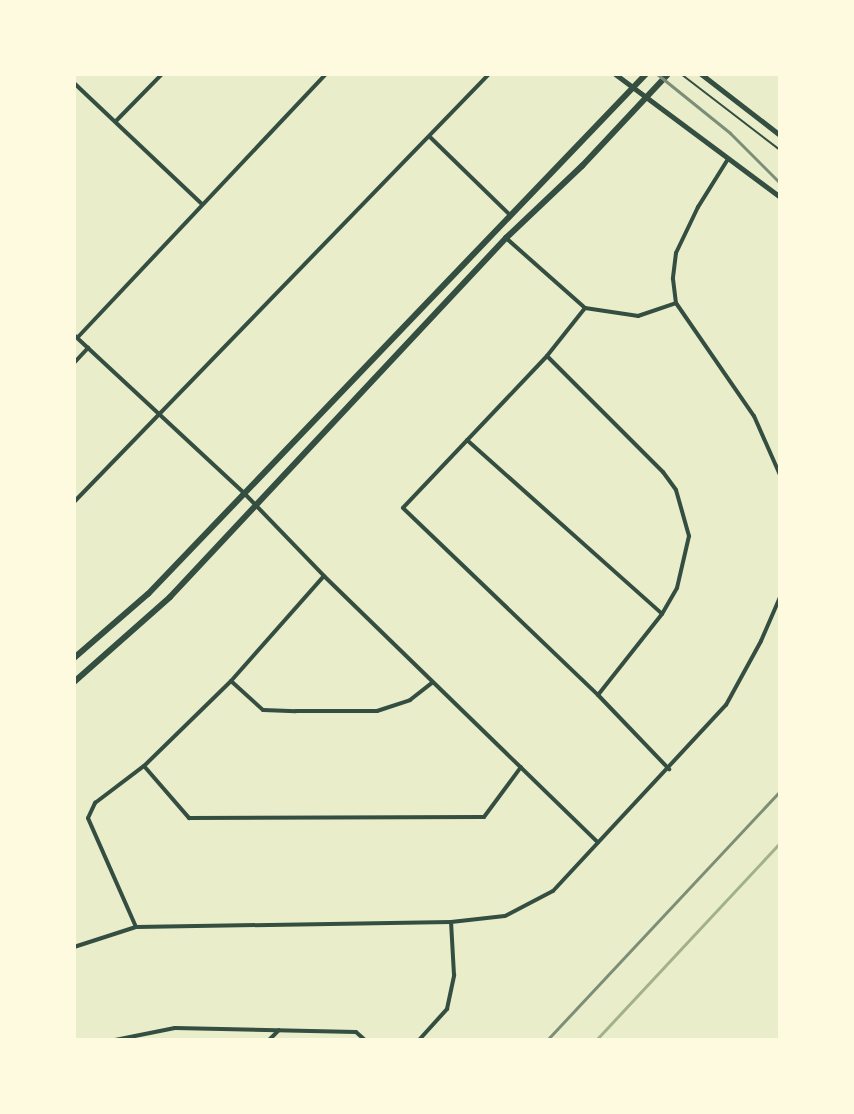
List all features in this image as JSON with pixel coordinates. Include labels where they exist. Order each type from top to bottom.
[{"type":"main road","points":[[74,658],[148,594],[243,492],[573,154],[646,74]]},
{"type":"main road","points":[[74,682],[170,597],[506,238],[582,166],[668,74]]},
{"type":"street","points":[[116,122],[162,74]]},
{"type":"street","points":[[326,74],[76,336],[243,492],[324,576],[598,842]]},
{"type":"street","points":[[74,502],[489,74]]},
{"type":"street","points":[[615,74],[780,197]]},
{"type":"street","points":[[701,74],[780,135]]},
{"type":"street","points":[[74,83],[202,204]]},
{"type":"street","points":[[430,137],[511,216]]},
{"type":"street","points":[[728,159],[698,207],[676,253],[673,279],[676,303],[754,416],[780,475]]},
{"type":"street","points":[[506,238],[585,308],[638,316],[676,303]]},
{"type":"street","points":[[585,308],[547,356],[403,508],[598,695],[669,769]]},
{"type":"street","points":[[74,363],[88,348]]},
{"type":"street","points":[[547,356],[663,472],[676,490],[689,536],[677,588],[662,614],[598,695]]},
{"type":"street","points":[[467,440],[662,614]]},
{"type":"street","points":[[136,927],[88,818],[95,803],[144,766],[231,681],[324,576]]},
{"type":"street","points":[[74,947],[136,927],[451,922],[505,916],[553,891],[726,705],[780,597]]},
{"type":"street","points":[[231,681],[263,710],[296,711],[377,711],[410,700],[433,682]]},
{"type":"street","points":[[144,766],[189,818],[484,817],[521,767]]},
{"type":"street","points":[[419,1040],[447,1009],[454,975],[451,922]]},
{"type":"street","points":[[115,1040],[175,1028],[356,1032],[365,1040]]},
{"type":"street","points":[[269,1040],[279,1029]]},
{"type":"path","points":[[681,74],[780,150]]},
{"type":"waterway","points":[[596,1040],[780,843]]},
{"type":"railway","points":[[657,74],[730,133],[780,183]]},
{"type":"railway","points":[[547,1040],[780,791]]}]
